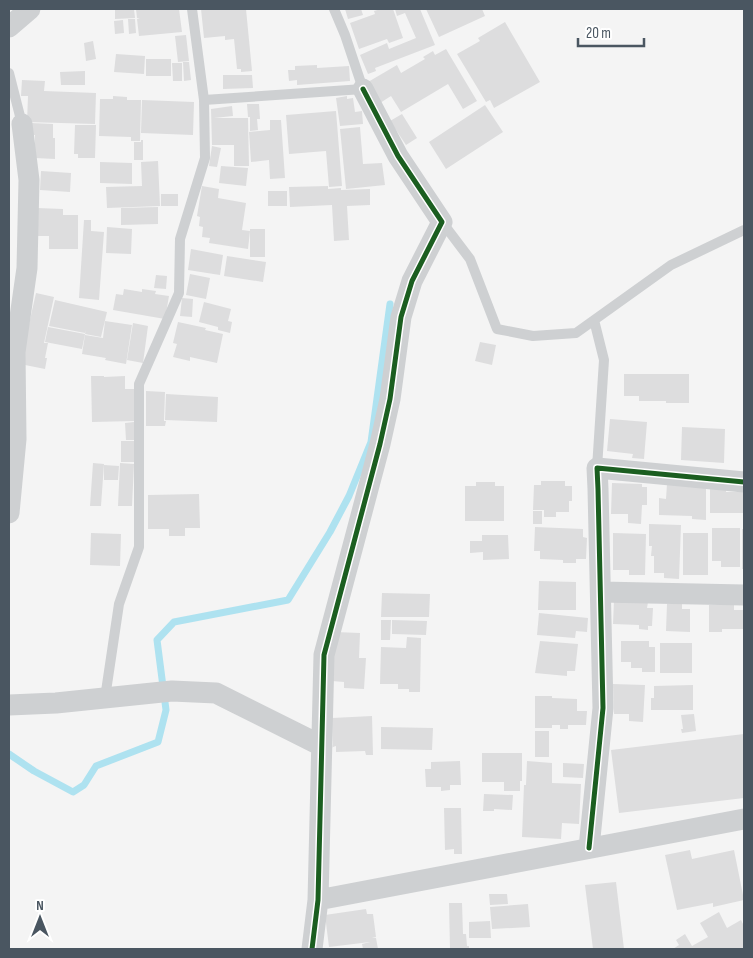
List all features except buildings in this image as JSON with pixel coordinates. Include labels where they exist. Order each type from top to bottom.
[{"type":"street","points":[[9,27],[30,9]]},
{"type":"street","points":[[312,949],[318,900],[324,655],[386,417],[401,317],[412,281],[442,222],[398,156],[363,89]]},
{"type":"street","points":[[9,514],[16,439],[15,352],[27,268],[29,180],[22,124]]},
{"type":"street","points":[[589,848],[603,708],[597,468],[744,482]]},
{"type":"street","points":[[601,592],[744,595]]},
{"type":"street","points":[[9,705],[56,703],[172,691],[216,693],[322,746]]},
{"type":"street","points":[[318,900],[744,819]]},
{"type":"lane","points":[[105,698],[119,604],[139,547],[139,384],[179,293],[180,239],[205,158],[204,100],[192,9]]},
{"type":"lane","points":[[204,100],[363,89],[334,9]]},
{"type":"lane","points":[[9,73],[22,124]]},
{"type":"lane","points":[[442,222],[470,259],[497,329],[533,336],[576,333],[671,265],[744,230]]},
{"type":"lane","points":[[594,320],[604,360],[597,468]]},
{"type":"waterway","points":[[9,754],[34,771],[73,792],[84,785],[96,766],[158,742],[166,710],[157,640],[174,622],[288,600],[330,532],[349,496],[371,442],[390,304]]},
{"type":"cycle path","points":[[312,949],[318,900],[324,655],[380,444],[390,399],[401,317],[412,281],[442,222],[398,156],[363,89]]},
{"type":"cycle path","points":[[589,848],[603,708],[597,468],[744,482]]}]
